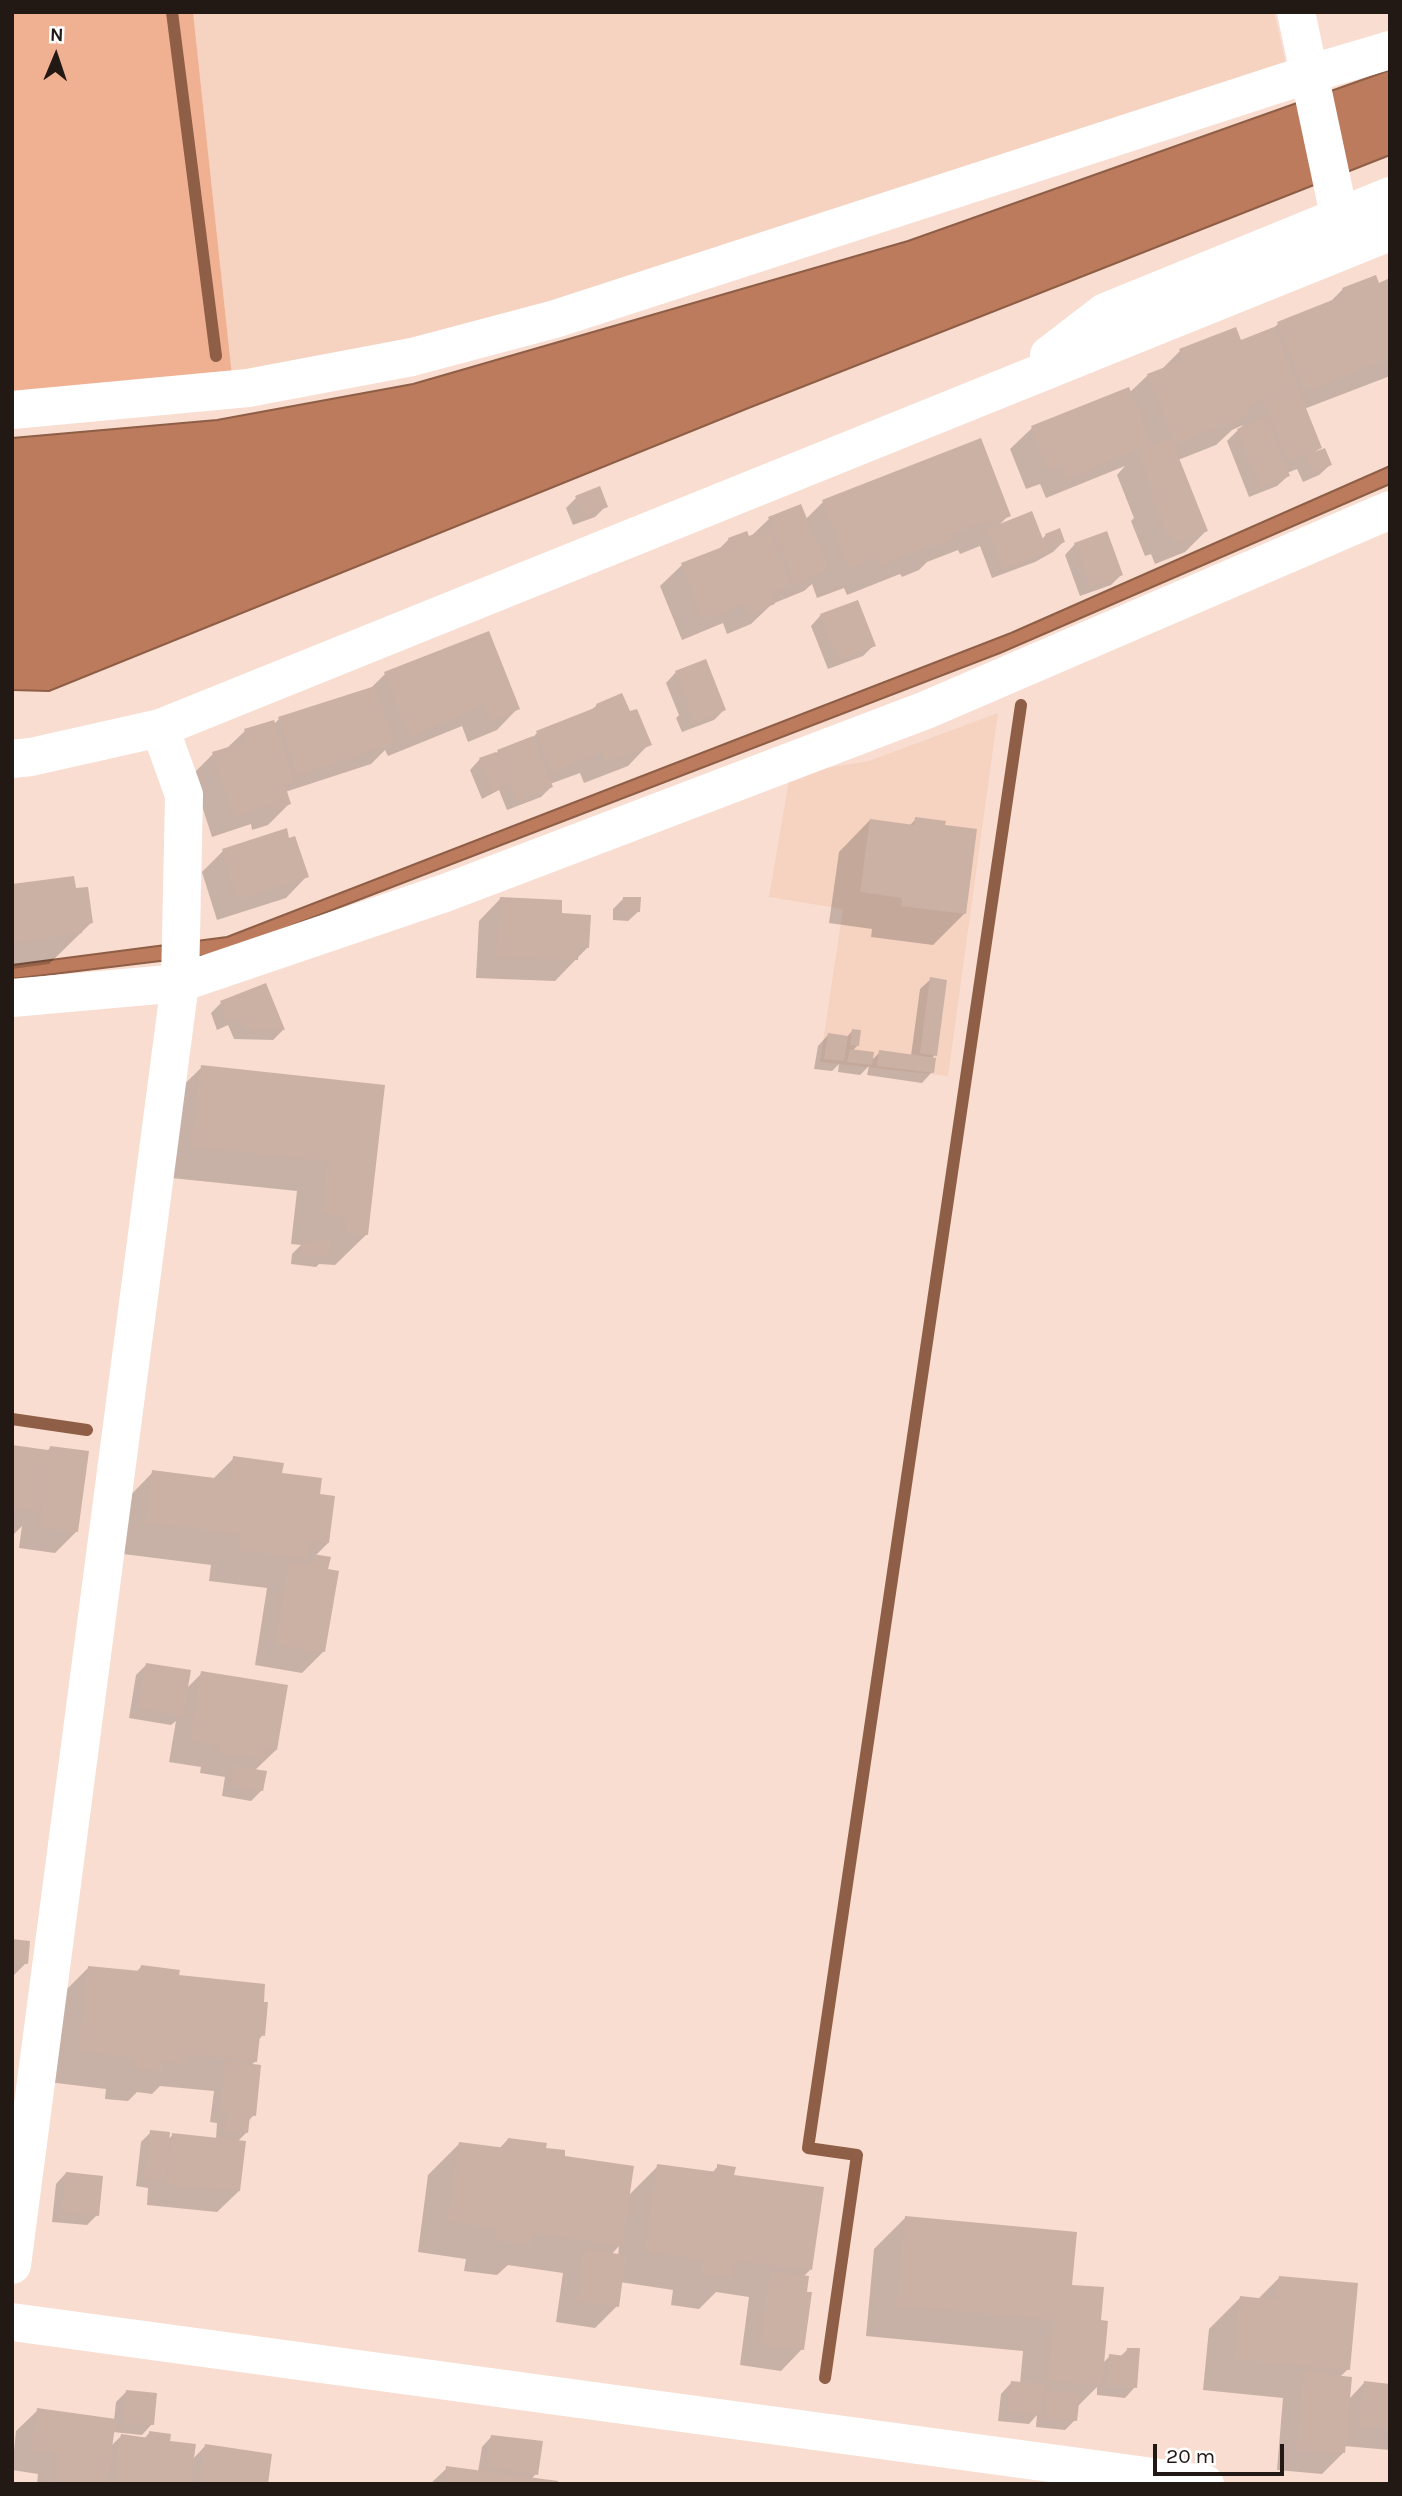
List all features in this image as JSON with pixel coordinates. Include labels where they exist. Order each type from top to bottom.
[{"type":"street","points":[[1296,12],[1337,205]]},
{"type":"street","points":[[12,410],[248,388],[412,357],[555,319],[1390,50]]},
{"type":"street","points":[[1015,382],[1105,312],[1337,205],[1390,196]]},
{"type":"street","points":[[12,758],[31,757],[160,728],[1390,232]]},
{"type":"street","points":[[12,998],[180,960],[445,892],[926,710],[1390,510]]},
{"type":"street","points":[[12,2265],[180,960],[184,795],[160,728]]},
{"type":"street","points":[[12,2322],[1205,2484]]},
{"type":"shaded area","points":[[12,12],[193,12],[232,376],[12,393]]},
{"type":"shaded area","points":[[193,12],[1274,12],[1287,68],[548,310],[232,376]]},
{"type":"shaded area","points":[[1390,70],[1390,155],[746,409],[49,691],[12,690],[12,438],[217,420],[413,384],[908,241]]},
{"type":"shaded area","points":[[1390,466],[1390,484],[1000,653],[218,954],[12,979],[12,965],[227,937],[1011,633]]},
{"type":"shaded area","points":[[998,713],[948,1076],[820,1062],[843,909],[769,897],[790,774],[869,761]]},
{"type":"building","points":[[1376,275],[1379,283],[1390,278],[1390,358],[1305,391],[1277,322],[1345,295],[1342,288]]},
{"type":"building","points":[[1236,327],[1241,340],[1274,327],[1298,386],[1247,406],[1250,414],[1175,444],[1147,374],[1184,360],[1179,349]]},
{"type":"building","points":[[1129,387],[1151,444],[1067,478],[1062,464],[1047,469],[1031,426]]},
{"type":"building","points":[[1298,388],[1322,448],[1288,461],[1264,402]]},
{"type":"building","points":[[1267,417],[1290,476],[1260,487],[1237,429]]},
{"type":"building","points":[[981,438],[1011,516],[991,524],[990,519],[951,535],[952,539],[933,547],[932,544],[879,565],[875,558],[849,568],[822,500]]},
{"type":"building","points":[[1171,438],[1208,531],[1176,543],[1172,534],[1167,536],[1151,498],[1155,497],[1137,452]]},
{"type":"building","points":[[1325,448],[1332,465],[1313,472],[1306,455]]},
{"type":"building","points":[[600,486],[608,507],[584,516],[575,496]]},
{"type":"building","points":[[801,504],[828,570],[794,584],[768,517]]},
{"type":"building","points":[[1032,511],[1048,552],[1003,569],[987,529]]},
{"type":"building","points":[[769,528],[791,585],[770,593],[775,604],[749,614],[744,603],[703,620],[681,563],[730,544],[728,538],[747,531],[749,536]]},
{"type":"building","points":[[1060,528],[1065,542],[1050,548],[1045,534]]},
{"type":"building","points":[[1107,531],[1123,575],[1091,587],[1074,543]]},
{"type":"building","points":[[858,600],[876,646],[838,660],[820,614]]},
{"type":"building","points":[[489,631],[520,709],[489,722],[483,706],[409,736],[384,672]]},
{"type":"building","points":[[706,659],[726,710],[693,723],[686,706],[689,705],[675,671]]},
{"type":"building","points":[[375,686],[394,743],[297,775],[278,717]]},
{"type":"building","points":[[622,693],[630,711],[637,709],[652,745],[605,763],[602,752],[552,772],[536,731],[597,707],[596,704]]},
{"type":"building","points":[[274,720],[294,782],[285,785],[291,804],[274,810],[272,804],[233,817],[212,752],[248,741],[244,729]]},
{"type":"building","points":[[533,736],[553,787],[517,801],[497,750]]},
{"type":"building","points":[[496,752],[508,783],[492,790],[479,758]]},
{"type":"building","points":[[915,817],[946,821],[945,825],[977,829],[966,914],[901,906],[902,898],[860,892],[870,819],[914,825]]},
{"type":"building","points":[[287,828],[289,838],[295,836],[309,877],[238,900],[222,849]]},
{"type":"building","points":[[74,876],[76,888],[88,887],[93,923],[81,925],[82,933],[12,943],[12,884]]},
{"type":"building","points":[[500,897],[562,900],[562,913],[591,915],[589,948],[579,947],[578,960],[497,957]]},
{"type":"building","points":[[623,897],[641,897],[640,912],[622,910]]},
{"type":"building","points":[[930,977],[947,980],[937,1056],[920,1053]]},
{"type":"building","points":[[266,983],[285,1030],[244,1029],[239,1016],[228,1021],[220,1001]]},
{"type":"building","points":[[852,1029],[861,1030],[859,1046],[850,1045]]},
{"type":"building","points":[[828,1033],[848,1036],[844,1061],[824,1059]]},
{"type":"building","points":[[850,1049],[874,1052],[872,1065],[847,1062]]},
{"type":"building","points":[[879,1050],[936,1058],[934,1073],[877,1066]]},
{"type":"building","points":[[201,1065],[385,1085],[368,1235],[346,1233],[347,1223],[342,1223],[343,1216],[322,1213],[328,1161],[192,1146]]},
{"type":"building","points":[[314,1239],[330,1241],[328,1257],[301,1254],[302,1242],[313,1244]]},
{"type":"building","points":[[12,1445],[48,1450],[39,1511],[12,1508]]},
{"type":"building","points":[[50,1446],[89,1451],[78,1532],[39,1527]]},
{"type":"building","points":[[233,1456],[284,1463],[282,1473],[322,1478],[320,1494],[335,1496],[329,1543],[309,1540],[307,1558],[239,1550],[241,1534],[146,1522],[152,1470],[230,1480]]},
{"type":"building","points":[[313,1554],[331,1557],[328,1569],[339,1571],[325,1652],[276,1644],[289,1562],[311,1566]]},
{"type":"building","points":[[146,1663],[191,1670],[183,1716],[138,1708]]},
{"type":"building","points":[[201,1671],[288,1685],[277,1750],[265,1748],[264,1759],[220,1752],[221,1746],[190,1741]]},
{"type":"building","points":[[234,1766],[267,1771],[263,1791],[231,1786]]},
{"type":"building","points":[[12,1939],[30,1941],[28,1964],[12,1963]]},
{"type":"building","points":[[141,1965],[180,1970],[179,1975],[265,1984],[264,2002],[268,2002],[265,2036],[260,2035],[257,2062],[186,2054],[185,2063],[162,2060],[161,2071],[135,2068],[136,2058],[79,2051],[88,1966],[140,1971]]},
{"type":"building","points":[[226,2061],[261,2065],[256,2116],[241,2114],[250,2116],[248,2133],[225,2130],[227,2113],[220,2112]]},
{"type":"building","points":[[150,2130],[170,2132],[165,2179],[145,2177]]},
{"type":"building","points":[[172,2133],[246,2141],[240,2191],[167,2184]]},
{"type":"building","points":[[508,2138],[547,2143],[546,2148],[565,2150],[565,2156],[634,2166],[622,2246],[532,2233],[530,2245],[495,2240],[496,2228],[448,2221],[459,2142],[506,2148]]},
{"type":"building","points":[[657,2164],[717,2172],[717,2164],[736,2167],[734,2175],[824,2187],[812,2270],[734,2260],[732,2278],[701,2274],[703,2259],[645,2251]]},
{"type":"building","points":[[66,2172],[103,2176],[99,2216],[61,2212]]},
{"type":"building","points":[[905,2216],[1077,2232],[1072,2285],[1104,2287],[1101,2320],[1108,2321],[1102,2385],[1048,2380],[1054,2320],[897,2305]]},
{"type":"building","points":[[584,2249],[626,2255],[619,2307],[577,2301]]},
{"type":"building","points":[[771,2271],[809,2276],[807,2292],[812,2292],[804,2350],[760,2344]]},
{"type":"building","points":[[1279,2276],[1358,2283],[1350,2370],[1234,2359],[1240,2296],[1276,2300]]},
{"type":"building","points":[[1127,2348],[1140,2348],[1137,2388],[1106,2385],[1109,2354],[1126,2356]]},
{"type":"building","points":[[1304,2372],[1352,2377],[1345,2453],[1297,2449]]},
{"type":"building","points":[[1011,2381],[1044,2384],[1041,2414],[1008,2411]]},
{"type":"building","points":[[1364,2381],[1390,2384],[1390,2428],[1360,2425]]},
{"type":"building","points":[[126,2390],[157,2393],[154,2425],[122,2422]]},
{"type":"building","points":[[1048,2391],[1080,2394],[1077,2421],[1046,2418]]},
{"type":"building","points":[[37,2408],[116,2419],[107,2484],[54,2484],[59,2453],[32,2449]]},
{"type":"building","points":[[149,2431],[171,2434],[170,2441],[196,2444],[190,2484],[114,2484],[121,2434],[149,2438]]},
{"type":"building","points":[[491,2435],[543,2441],[538,2475],[487,2467]]},
{"type":"building","points":[[205,2444],[272,2454],[268,2484],[199,2484]]},
{"type":"building","points":[[446,2466],[558,2481],[558,2484],[444,2484]]},
{"type":"waterway","points":[[172,12],[216,356]]},
{"type":"waterway","points":[[825,2378],[857,2155],[808,2148],[1021,705]]},
{"type":"waterway","points":[[12,1419],[87,1430]]}]
